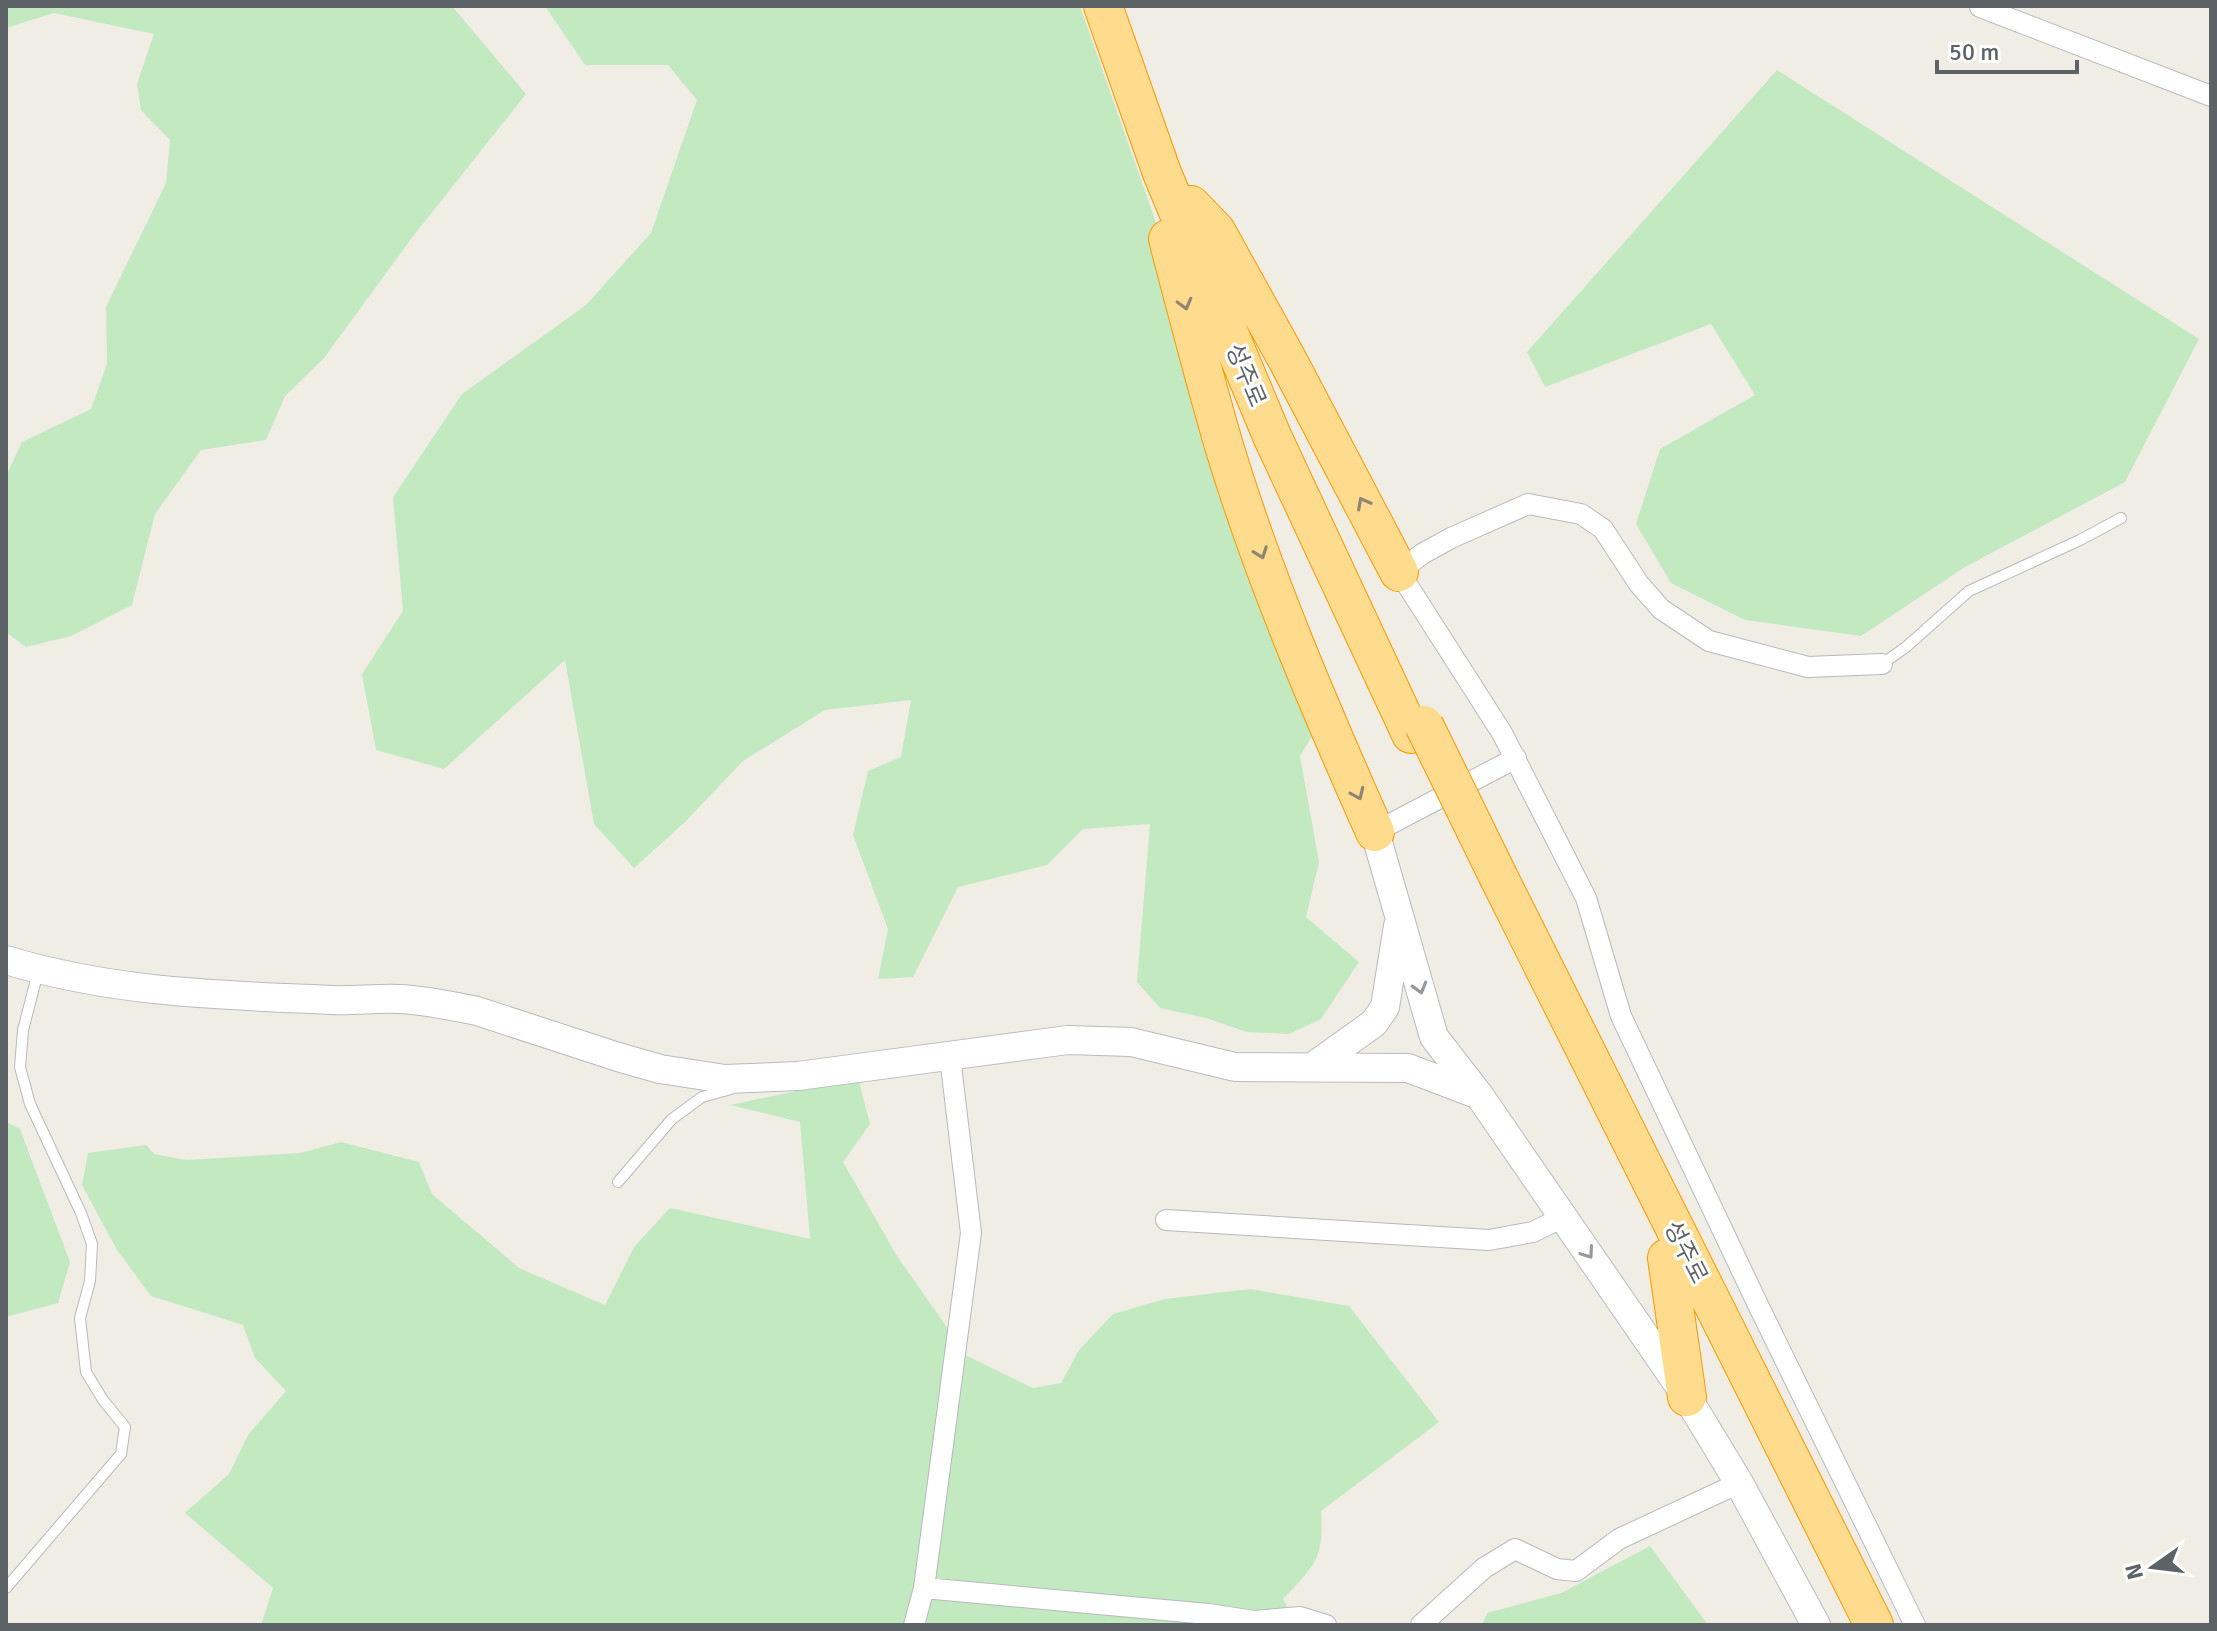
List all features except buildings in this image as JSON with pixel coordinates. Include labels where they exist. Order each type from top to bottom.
[{"type":"highway","name":"성주로","points":[[1103,6],[1162,173],[1272,436],[1418,730]]},
{"type":"highway","name":"성주로","points":[[1118,6],[1191,205],[1251,356],[1367,609],[1418,730]]},
{"type":"highway","points":[[1162,173],[1161,210],[1225,447],[1288,627],[1375,832]]},
{"type":"highway","points":[[1191,205],[1216,231],[1399,572]]},
{"type":"highway","points":[[1418,730],[1493,882]]},
{"type":"highway","name":"성주로","points":[[1493,882],[1667,1258],[1854,1625]]},
{"type":"highway","name":"성주로","points":[[1493,882],[1874,1625]]},
{"type":"highway","points":[[1667,1258],[1687,1397]]},
{"type":"street","points":[[1980,7],[2211,96]]},
{"type":"street","points":[[1882,664],[1808,667],[1709,641],[1661,609],[1639,584],[1603,529],[1581,514],[1528,504],[1451,538],[1422,554],[1399,572],[1516,758],[1586,898],[1621,1016],[1915,1625]]},
{"type":"street","points":[[1516,758],[1375,832],[1434,1037],[1479,1095],[1687,1397],[1739,1483],[1816,1625]]},
{"type":"street","points":[[1314,1066],[1374,1023],[1385,1007],[1399,919]]},
{"type":"street","points":[[6,960],[104,984],[167,993],[355,1001],[399,999],[448,1005],[477,1011],[660,1069],[725,1079],[764,1079],[1068,1040],[1131,1042],[1235,1067],[1408,1068],[1479,1095]]},
{"type":"street","points":[[914,1625],[924,1588],[971,1233],[950,1057]]},
{"type":"street","points":[[1166,1220],[1489,1240],[1533,1232],[1563,1217]]},
{"type":"street","points":[[1421,1625],[1484,1568],[1515,1549],[1557,1569],[1576,1571],[1619,1539],[1739,1483]]},
{"type":"street","points":[[924,1588],[1254,1621],[1300,1617],[1326,1625]]},
{"type":"lane","points":[[1882,664],[1906,647],[1969,591],[2121,518]]},
{"type":"lane","points":[[6,1588],[121,1454],[125,1427],[86,1372],[80,1318],[90,1281],[92,1244],[81,1213],[30,1104],[20,1067],[23,1030],[39,970]]},
{"type":"lane","points":[[618,1182],[672,1119],[702,1097],[764,1079]]},
{"type":"green space","points":[[6,6],[452,6],[526,94],[414,235],[324,358],[285,396],[266,440],[201,450],[155,514],[132,605],[71,636],[26,647],[6,632],[6,476],[22,442],[91,409],[107,364],[106,307],[166,183],[170,140],[141,110],[137,84],[154,34],[54,13],[6,28]]},
{"type":"green space","points":[[545,6],[1080,6],[1204,359],[1321,722],[1300,756],[1319,862],[1306,917],[1359,962],[1321,1019],[1289,1034],[1247,1032],[1206,1018],[1160,1008],[1137,982],[1150,824],[1083,829],[1047,865],[958,887],[913,977],[878,979],[888,929],[853,835],[868,771],[901,757],[911,700],[825,710],[743,761],[685,822],[634,868],[594,824],[565,660],[444,769],[376,750],[362,674],[403,611],[393,497],[462,394],[586,305],[651,233],[697,100],[668,65],[585,65]]},
{"type":"green space","points":[[1777,70],[2199,339],[2125,482],[1965,567],[1861,636],[1745,620],[1671,583],[1636,524],[1660,449],[1755,395],[1711,324],[1545,387],[1527,352]]},
{"type":"green space","points":[[858,1078],[870,1124],[843,1162],[897,1256],[967,1356],[1033,1388],[1061,1383],[1079,1350],[1113,1314],[1165,1299],[1250,1289],[1349,1306],[1439,1422],[1321,1511],[1321,1541],[1315,1561],[1283,1599],[1297,1625],[261,1625],[273,1588],[185,1513],[229,1474],[248,1435],[286,1391],[255,1358],[243,1325],[151,1296],[117,1250],[82,1185],[88,1153],[146,1145],[154,1154],[186,1160],[300,1153],[341,1142],[419,1162],[432,1194],[519,1268],[605,1305],[634,1247],[670,1208],[810,1239],[800,1122],[730,1105]]},
{"type":"green space","points":[[6,1122],[20,1129],[70,1262],[58,1303],[6,1317]]},
{"type":"green space","points":[[1650,1546],[1708,1625],[1482,1625],[1487,1613],[1561,1593]]}]
